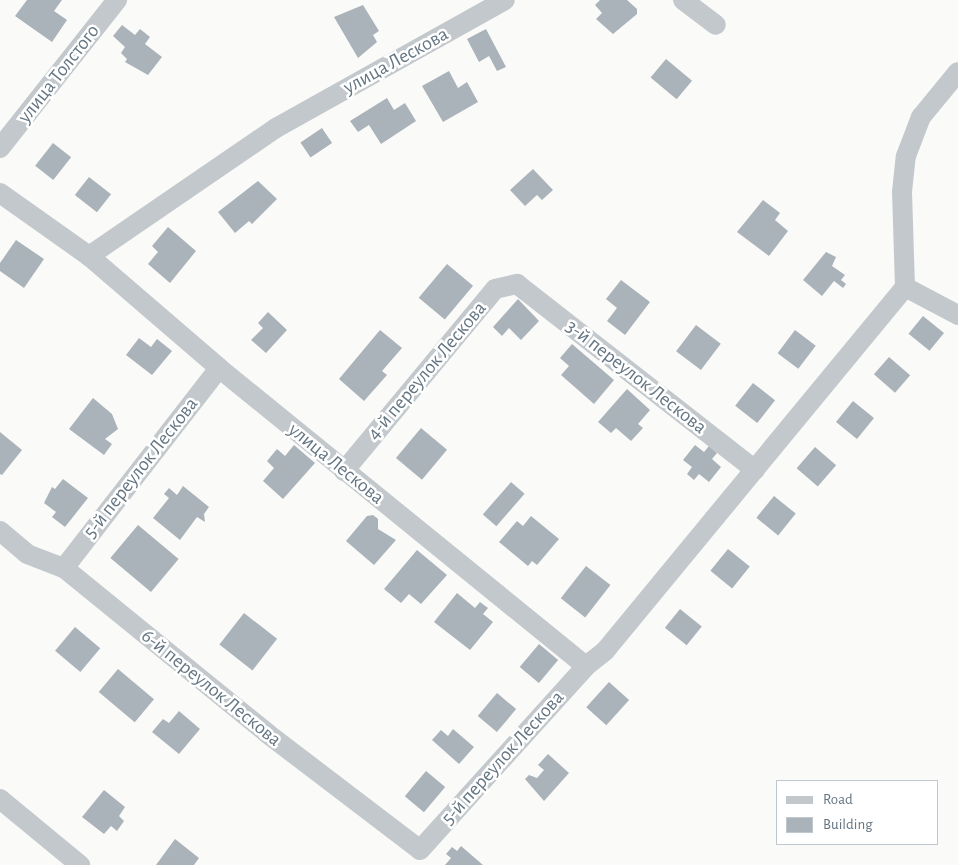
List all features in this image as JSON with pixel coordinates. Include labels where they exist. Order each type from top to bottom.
[{"type":"street","name":"улица Толстого","points":[[0,148],[117,0]]},
{"type":"street","name":"улица Лескова","points":[[90,256],[276,128],[505,0]]},
{"type":"street","points":[[683,0],[716,25]]},
{"type":"street","points":[[586,666],[605,651],[905,287],[902,192],[906,156],[922,117],[958,72]]},
{"type":"street","name":"улица Лескова","points":[[0,193],[90,256],[218,368],[586,666]]},
{"type":"street","name":"3-й переулок Лескова","points":[[517,284],[755,470]]},
{"type":"street","name":"4-й переулок Лескова","points":[[344,470],[495,289],[517,284]]},
{"type":"street","points":[[905,287],[958,315]]},
{"type":"street","name":"5-й переулок Лескова","points":[[64,568],[218,368]]},
{"type":"street","name":"6-й переулок Лескова","points":[[0,531],[27,554],[64,568],[268,734],[420,850]]},
{"type":"street","name":"5-й переулок Лескова","points":[[420,850],[586,666]]},
{"type":"street","points":[[0,799],[80,865]]},
{"type":"building","points":[[27,0],[62,0],[54,11],[67,20],[52,42],[15,16]]},
{"type":"building","points":[[600,0],[627,0],[637,9],[637,14],[613,34],[596,19],[602,13],[595,5]]},
{"type":"building","points":[[363,5],[379,31],[373,35],[377,42],[358,58],[334,17]]},
{"type":"building","points":[[122,25],[135,35],[140,29],[150,37],[145,44],[162,57],[148,75],[125,62],[127,59],[121,53],[125,47],[113,36]]},
{"type":"building","points":[[486,29],[506,67],[497,71],[489,56],[479,62],[467,39]]},
{"type":"building","points":[[666,59],[692,81],[677,99],[651,77]]},
{"type":"building","points":[[449,71],[458,88],[467,82],[478,102],[443,122],[422,86]]},
{"type":"building","points":[[387,98],[394,110],[405,103],[416,121],[381,144],[369,125],[358,132],[350,121]]},
{"type":"building","points":[[322,128],[332,143],[311,157],[300,143]]},
{"type":"building","points":[[53,143],[71,157],[53,180],[35,166]]},
{"type":"building","points":[[533,169],[553,190],[542,200],[537,195],[525,206],[510,190]]},
{"type":"building","points":[[89,177],[111,194],[97,212],[75,195]]},
{"type":"building","points":[[258,181],[277,199],[252,224],[249,221],[235,233],[218,212]]},
{"type":"building","points":[[763,200],[780,213],[775,220],[788,231],[769,256],[737,232]]},
{"type":"building","points":[[168,227],[196,251],[170,283],[148,264],[158,252],[152,246]]},
{"type":"building","points":[[16,240],[44,259],[24,288],[0,271],[0,263]]},
{"type":"building","points":[[826,252],[836,257],[832,266],[845,275],[841,280],[846,284],[843,288],[834,281],[822,296],[803,280]]},
{"type":"building","points":[[447,264],[473,286],[445,320],[419,298]]},
{"type":"building","points":[[621,280],[650,302],[625,335],[607,321],[617,308],[606,299]]},
{"type":"building","points":[[518,299],[539,321],[521,340],[509,328],[502,336],[493,327]]},
{"type":"building","points":[[268,312],[287,330],[266,353],[251,340],[263,328],[258,323]]},
{"type":"building","points":[[923,316],[944,333],[930,351],[909,334]]},
{"type":"building","points":[[696,325],[721,344],[701,370],[676,351]]},
{"type":"building","points":[[380,330],[402,348],[382,371],[387,375],[364,401],[339,379]]},
{"type":"building","points":[[795,330],[816,346],[798,369],[778,353]]},
{"type":"building","points":[[139,338],[151,347],[157,339],[172,351],[152,375],[126,355]]},
{"type":"building","points":[[572,344],[614,380],[594,404],[561,375],[569,366],[560,358]]},
{"type":"building","points":[[889,357],[910,375],[895,393],[874,374]]},
{"type":"building","points":[[753,383],[775,400],[757,423],[735,406]]},
{"type":"building","points":[[627,389],[650,410],[638,424],[643,428],[631,441],[616,428],[611,433],[598,422]]},
{"type":"building","points":[[93,398],[112,414],[118,429],[105,439],[112,444],[104,455],[69,429]]},
{"type":"building","points":[[853,401],[874,418],[857,439],[836,422]]},
{"type":"building","points":[[421,428],[447,450],[422,480],[396,458]]},
{"type":"building","points":[[0,432],[22,450],[2,475],[0,474]]},
{"type":"building","points":[[294,445],[315,463],[283,499],[263,481],[274,468],[267,461],[277,449],[285,456]]},
{"type":"building","points":[[695,445],[704,452],[709,446],[717,453],[712,459],[721,467],[709,482],[699,474],[694,480],[687,474],[692,467],[683,460]]},
{"type":"building","points":[[815,447],[836,465],[818,487],[797,468]]},
{"type":"building","points":[[63,479],[88,498],[65,527],[52,517],[56,512],[44,503],[52,487],[55,489]]},
{"type":"building","points":[[511,482],[525,494],[496,526],[483,514]]},
{"type":"building","points":[[183,486],[209,507],[204,514],[205,522],[197,517],[180,540],[153,518],[169,498],[164,494],[169,488],[177,495]]},
{"type":"building","points":[[774,496],[796,514],[778,535],[756,518]]},
{"type":"building","points":[[373,515],[378,519],[378,529],[396,540],[374,565],[346,541],[367,516]]},
{"type":"building","points":[[531,516],[559,539],[537,565],[532,561],[528,566],[499,542],[517,521],[523,526]]},
{"type":"building","points":[[138,525],[179,559],[151,592],[110,558]]},
{"type":"building","points":[[728,549],[750,567],[732,588],[710,571]]},
{"type":"building","points":[[417,550],[447,575],[421,604],[409,594],[401,603],[384,589]]},
{"type":"building","points":[[586,566],[610,585],[585,617],[561,598]]},
{"type":"building","points":[[457,593],[475,608],[480,602],[488,608],[483,614],[493,622],[470,650],[434,622]]},
{"type":"building","points":[[680,609],[702,627],[687,645],[665,628]]},
{"type":"building","points":[[244,613],[277,639],[252,670],[219,645]]},
{"type":"building","points":[[75,627],[100,648],[80,672],[55,651]]},
{"type":"building","points":[[539,644],[558,660],[539,683],[520,667]]},
{"type":"building","points":[[118,669],[154,699],[135,722],[99,692]]},
{"type":"building","points":[[609,682],[629,700],[606,725],[586,707]]},
{"type":"building","points":[[497,693],[516,709],[497,732],[478,716]]},
{"type":"building","points":[[179,711],[200,729],[179,754],[152,732],[163,719],[169,723]]},
{"type":"building","points":[[453,729],[474,747],[459,764],[432,740],[441,730],[448,736]]},
{"type":"building","points":[[548,754],[569,773],[544,801],[525,779],[529,775],[537,778],[544,770],[538,765]]},
{"type":"building","points":[[426,771],[445,787],[424,812],[405,796]]},
{"type":"building","points":[[104,790],[125,807],[119,816],[124,821],[117,831],[111,826],[104,834],[82,817]]},
{"type":"building","points":[[175,839],[199,858],[194,865],[156,865]]},
{"type":"building","points":[[461,846],[483,865],[445,865],[451,858],[446,854],[452,847],[457,851]]}]
